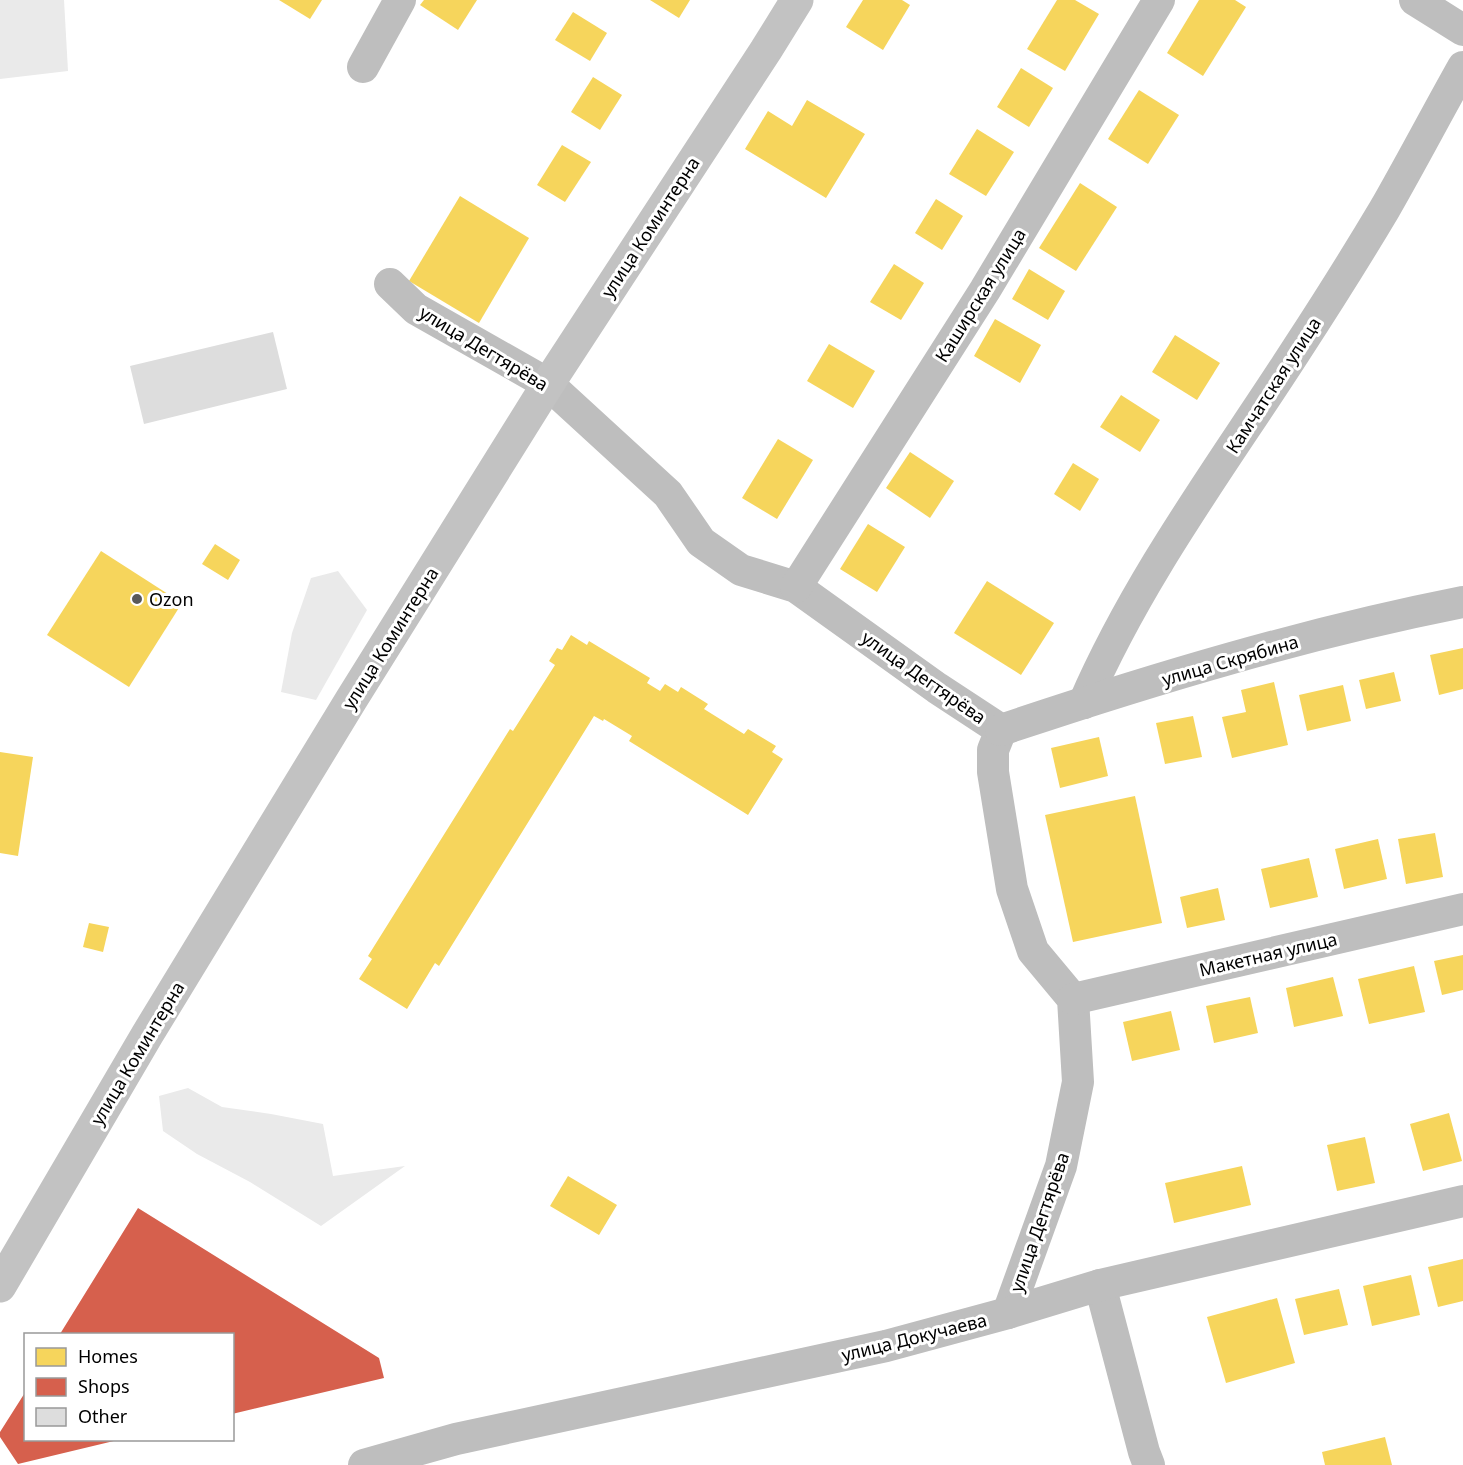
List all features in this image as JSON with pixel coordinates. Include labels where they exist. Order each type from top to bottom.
[{"type":"street","points":[[363,67],[400,0]]},
{"type":"street","name":"улица Коминтерна","points":[[0,1286],[147,1035],[351,700],[548,384],[797,0]]},
{"type":"street","name":"Каширская улица","points":[[796,587],[985,290],[1159,0]]},
{"type":"street","points":[[1415,0],[1463,30]]},
{"type":"street","name":"Камчатская улица","points":[[1084,703],[1100,665],[1123,622],[1195,504],[1298,348],[1383,212],[1463,67]]},
{"type":"street","name":"улица Дегтярёва","points":[[390,284],[416,309],[548,384],[668,494],[701,543],[741,570],[796,587],[937,688],[1001,730],[993,750],[993,772],[1012,889],[1033,951],[1073,999],[1078,1082],[1061,1166],[1008,1313]]},
{"type":"street","name":"улица Скрябина","points":[[1001,730],[1247,653],[1463,602]]},
{"type":"street","name":"Макетная улица","points":[[1073,999],[1463,909]]},
{"type":"street","name":"улица Докучаева","points":[[364,1465],[456,1439],[886,1346],[1100,1285],[1463,1201]]},
{"type":"street","points":[[1100,1285],[1149,1465]]},
{"type":"shaded area","points":[[0,0],[64,0],[68,71],[0,79]]},
{"type":"shaded area","points":[[338,571],[367,610],[316,700],[281,692],[292,633],[311,578]]},
{"type":"shaded area","points":[[188,1088],[222,1107],[323,1124],[333,1176],[405,1166],[321,1226],[250,1182],[197,1154],[163,1131],[159,1096]]},
{"type":"building: Homes","points":[[279,0],[322,0],[310,19]]},
{"type":"building: Homes","points":[[424,0],[477,0],[458,30],[420,5]]},
{"type":"building: Homes","points":[[650,0],[690,0],[679,18]]},
{"type":"building: Homes","points":[[863,0],[902,0],[910,5],[883,50],[846,27]]},
{"type":"building: Homes","points":[[1057,0],[1075,0],[1099,14],[1065,71],[1027,49]]},
{"type":"building: Homes","points":[[1199,0],[1235,0],[1246,7],[1203,76],[1167,53]]},
{"type":"building: Homes","points":[[573,12],[607,33],[590,61],[555,40]]},
{"type":"building: Homes","points":[[1021,68],[1053,88],[1029,127],[997,107]]},
{"type":"building: Homes","points":[[593,77],[622,95],[600,130],[571,112]]},
{"type":"building: Homes","points":[[1139,90],[1179,115],[1148,164],[1108,139]]},
{"type":"building: Homes","points":[[807,100],[865,134],[826,198],[745,149],[768,111],[792,126]]},
{"type":"building: Homes","points":[[977,129],[1014,152],[986,196],[949,174]]},
{"type":"building: Homes","points":[[562,145],[591,162],[565,202],[537,185]]},
{"type":"building: Homes","points":[[1080,183],[1117,207],[1076,271],[1039,248]]},
{"type":"building: Homes","points":[[460,196],[529,238],[479,323],[409,281]]},
{"type":"building: Homes","points":[[936,199],[963,216],[942,250],[915,233]]},
{"type":"building: Homes","points":[[894,264],[924,283],[901,320],[870,302]]},
{"type":"building: Homes","points":[[1029,269],[1065,291],[1048,320],[1012,299]]},
{"type":"building: Homes","points":[[995,319],[1041,345],[1020,383],[974,356]]},
{"type":"building: Homes","points":[[1175,335],[1220,363],[1197,400],[1152,372]]},
{"type":"building: Homes","points":[[829,344],[875,371],[853,408],[807,381]]},
{"type":"building: Homes","points":[[1121,395],[1160,420],[1140,452],[1100,427]]},
{"type":"building: Homes","points":[[778,439],[813,460],[777,519],[742,498]]},
{"type":"building: Homes","points":[[910,452],[954,481],[930,518],[886,488]]},
{"type":"building: Homes","points":[[1073,463],[1099,479],[1080,511],[1054,494]]},
{"type":"building: Homes","points":[[868,524],[905,547],[877,592],[840,569]]},
{"type":"building: Homes","points":[[215,544],[240,560],[228,580],[202,564]]},
{"type":"building: Homes","points":[[101,551],[182,603],[129,687],[47,635]]},
{"type":"building: Homes","points":[[987,581],[1054,623],[1021,675],[954,633]]},
{"type":"building: Homes","points":[[571,635],[587,645],[589,641],[650,678],[647,683],[660,691],[665,684],[678,692],[681,687],[708,704],[704,709],[744,734],[748,729],[776,746],[772,752],[783,759],[748,815],[629,741],[632,736],[604,719],[603,721],[594,716],[439,966],[435,963],[407,1009],[359,979],[372,959],[368,956],[510,729],[513,731],[555,665],[549,661],[557,648],[562,650]]},
{"type":"building: Homes","points":[[1463,648],[1463,689],[1439,695],[1430,655]]},
{"type":"building: Homes","points":[[1394,672],[1401,701],[1366,709],[1359,680]]},
{"type":"building: Homes","points":[[1274,682],[1288,745],[1232,758],[1222,717],[1246,712],[1241,690]]},
{"type":"building: Homes","points":[[1343,685],[1351,721],[1307,731],[1299,695]]},
{"type":"building: Homes","points":[[1193,716],[1202,757],[1165,764],[1156,723]]},
{"type":"building: Homes","points":[[1099,737],[1108,776],[1060,788],[1051,748]]},
{"type":"building: Homes","points":[[0,752],[33,757],[18,856],[0,853]]},
{"type":"building: Homes","points":[[1135,796],[1162,923],[1073,942],[1045,815]]},
{"type":"building: Homes","points":[[1435,833],[1443,877],[1406,884],[1398,839]]},
{"type":"building: Homes","points":[[1378,839],[1387,879],[1344,889],[1335,849]]},
{"type":"building: Homes","points":[[1309,858],[1318,897],[1270,908],[1261,869]]},
{"type":"building: Homes","points":[[1218,888],[1225,920],[1187,928],[1180,897]]},
{"type":"building: Homes","points":[[89,923],[109,927],[103,952],[83,947]]},
{"type":"building: Homes","points":[[1463,955],[1463,990],[1442,995],[1434,961]]},
{"type":"building: Homes","points":[[1414,966],[1425,1012],[1369,1024],[1358,979]]},
{"type":"building: Homes","points":[[1333,977],[1343,1016],[1294,1027],[1286,988]]},
{"type":"building: Homes","points":[[1250,997],[1258,1033],[1214,1043],[1206,1006]]},
{"type":"building: Homes","points":[[1171,1011],[1180,1050],[1132,1061],[1123,1022]]},
{"type":"building: Homes","points":[[1449,1113],[1462,1161],[1423,1171],[1410,1124]]},
{"type":"building: Homes","points":[[1365,1137],[1375,1183],[1337,1191],[1327,1145]]},
{"type":"building: Homes","points":[[1242,1166],[1251,1205],[1174,1223],[1165,1183]]},
{"type":"building: Homes","points":[[568,1176],[617,1205],[599,1235],[550,1206]]},
{"type":"building: Homes","points":[[1463,1259],[1463,1301],[1438,1307],[1428,1267]]},
{"type":"building: Homes","points":[[1411,1275],[1420,1315],[1372,1326],[1363,1286]]},
{"type":"building: Homes","points":[[1339,1289],[1348,1325],[1304,1335],[1295,1299]]},
{"type":"building: Homes","points":[[1277,1298],[1295,1363],[1226,1383],[1207,1317]]},
{"type":"building: Homes","points":[[1385,1437],[1392,1465],[1325,1465],[1322,1452]]},
{"type":"building: Shops","points":[[138,1208],[379,1358],[384,1378],[234,1414],[234,1333],[61,1333]]},
{"type":"building: Shops","points":[[24,1394],[24,1441],[114,1441],[18,1464],[0,1437],[0,1432]]},
{"type":"building: Other","points":[[273,332],[287,389],[144,424],[130,366]]},
{"type":"place","name":"Ozon","points":[[137,599]]}]
